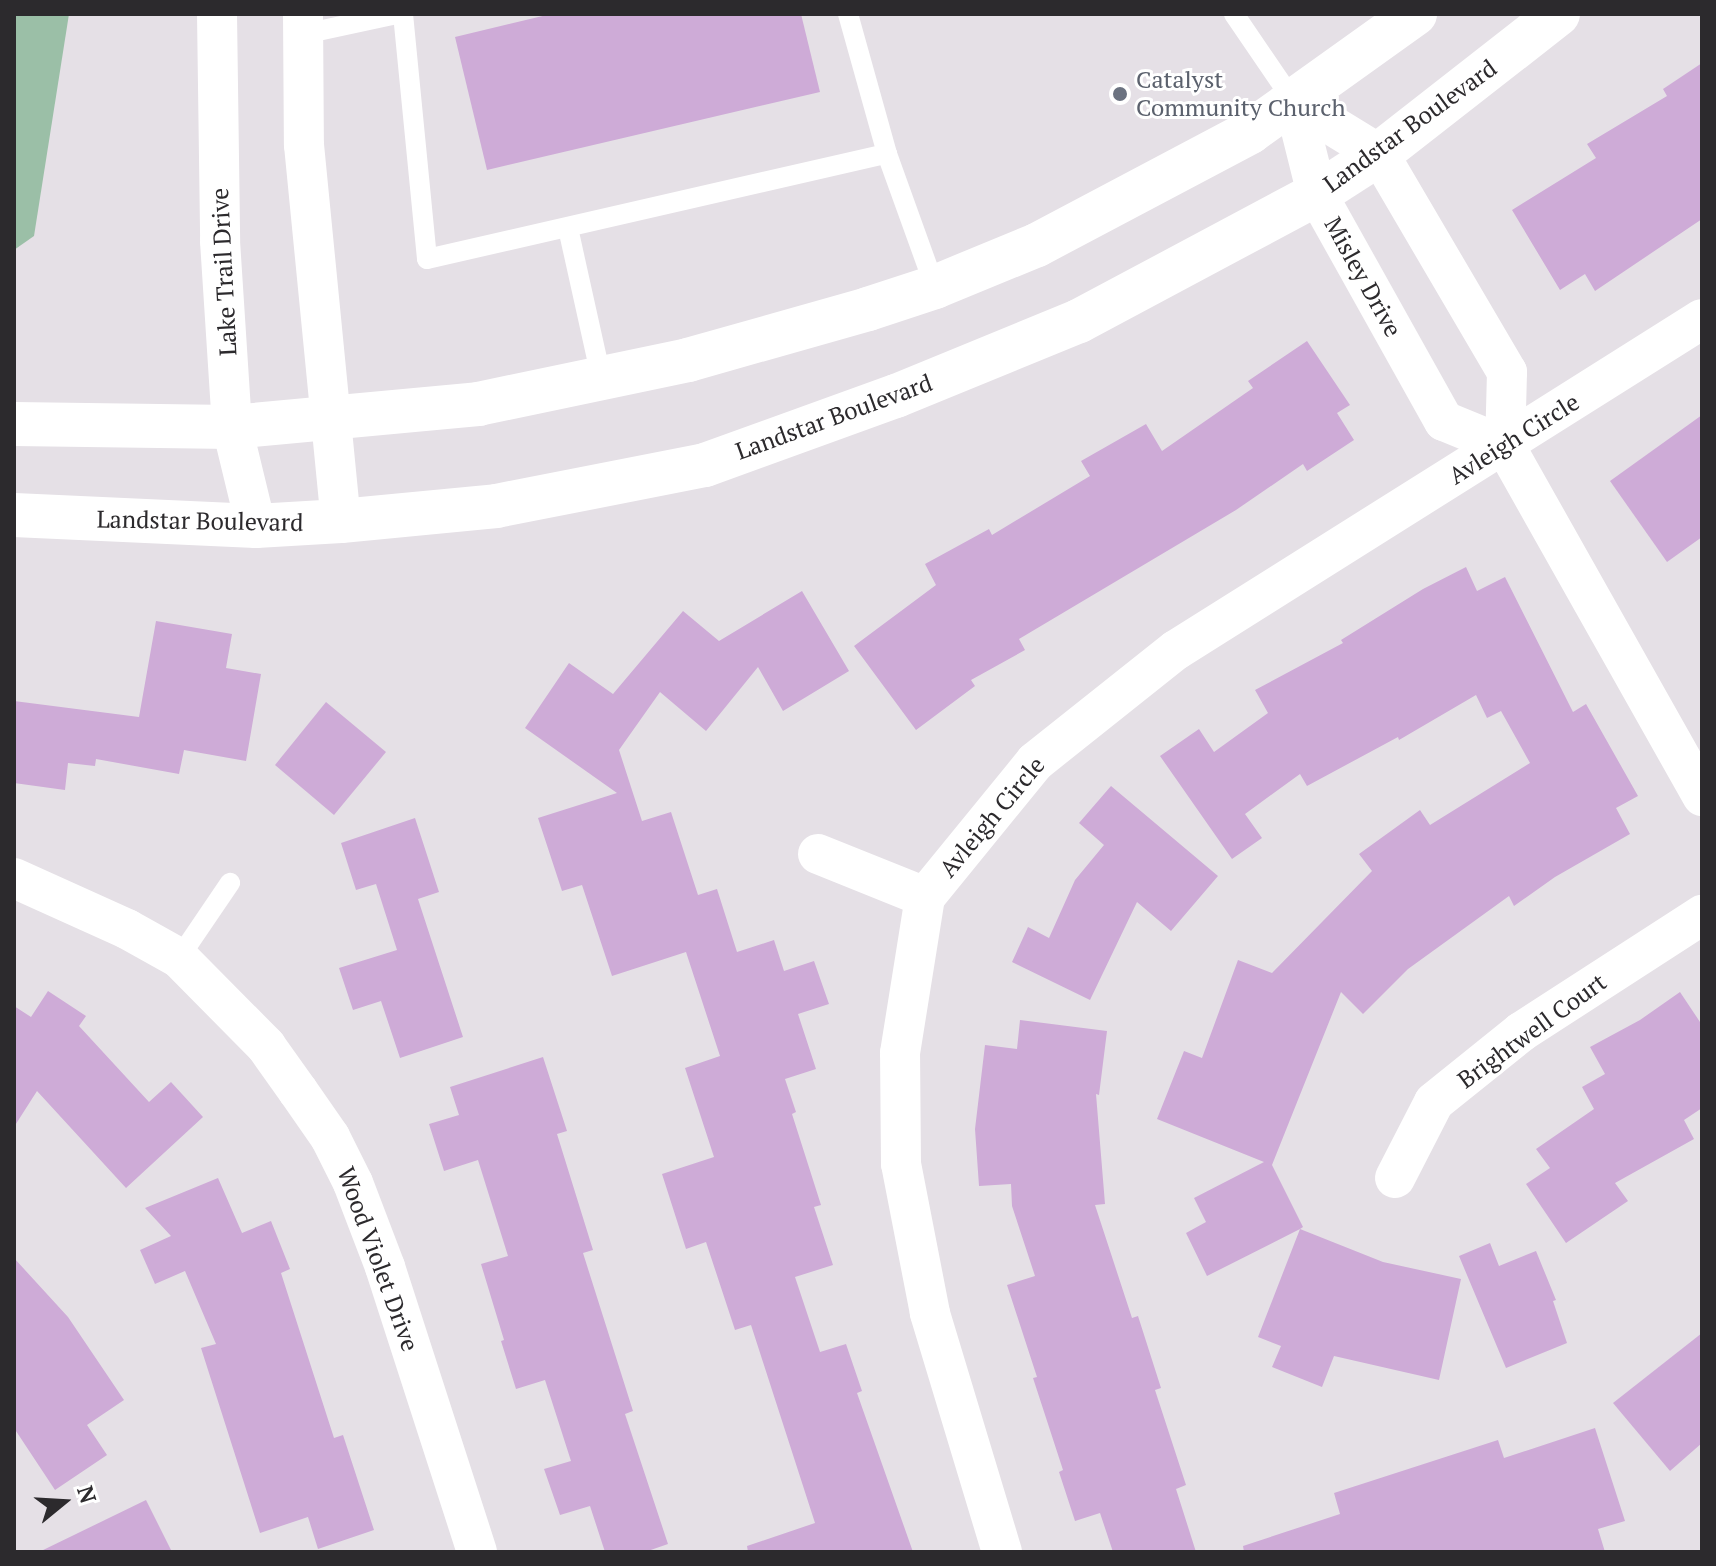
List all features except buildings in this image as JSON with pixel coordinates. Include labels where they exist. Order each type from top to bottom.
[{"type":"main road","points":[[14,424],[232,427],[478,404],[602,381],[718,352],[935,287],[1037,245],[1250,132],[1415,14]]},
{"type":"main road","name":"Landstar Boulevard","points":[[14,515],[256,526],[341,521],[496,506],[705,465],[896,396],[1079,321],[1317,194],[1379,154],[1558,14]]},
{"type":"street","name":"Lake Trail Drive","points":[[217,14],[220,241],[232,427],[256,526]]},
{"type":"street","points":[[304,24],[304,145],[341,521]]},
{"type":"street","points":[[1294,102],[1379,154],[1507,372],[1505,446],[1702,796]]},
{"type":"street","name":"Misley Drive","points":[[1294,102],[1317,194],[1444,421],[1505,446]]},
{"type":"street","name":"Avleigh Circle","points":[[1002,1552],[930,1313],[901,1164],[900,1053],[925,897],[1035,762],[1176,650],[1505,446],[1702,319]]},
{"type":"street","points":[[818,854],[925,897]]},
{"type":"street","name":"Wood Violet Drive","points":[[14,878],[127,929],[179,958],[266,1046],[330,1137],[353,1183],[385,1267],[477,1552]]},
{"type":"street","name":"Brightwell Court","points":[[1395,1178],[1434,1102],[1521,1032],[1702,915]]},
{"type":"lane","points":[[304,24],[397,14]]},
{"type":"lane","points":[[403,14],[427,259],[887,154]]},
{"type":"lane","points":[[848,14],[887,154],[935,287]]},
{"type":"lane","points":[[1234,14],[1294,102]]},
{"type":"lane","points":[[568,228],[602,381]]},
{"type":"lane","points":[[179,958],[230,883]]},
{"type":"green space","points":[[14,14],[69,14],[34,236],[14,250]]},
{"type":"place","name":"Catalyst Community Church","points":[[1120,94]]}]
